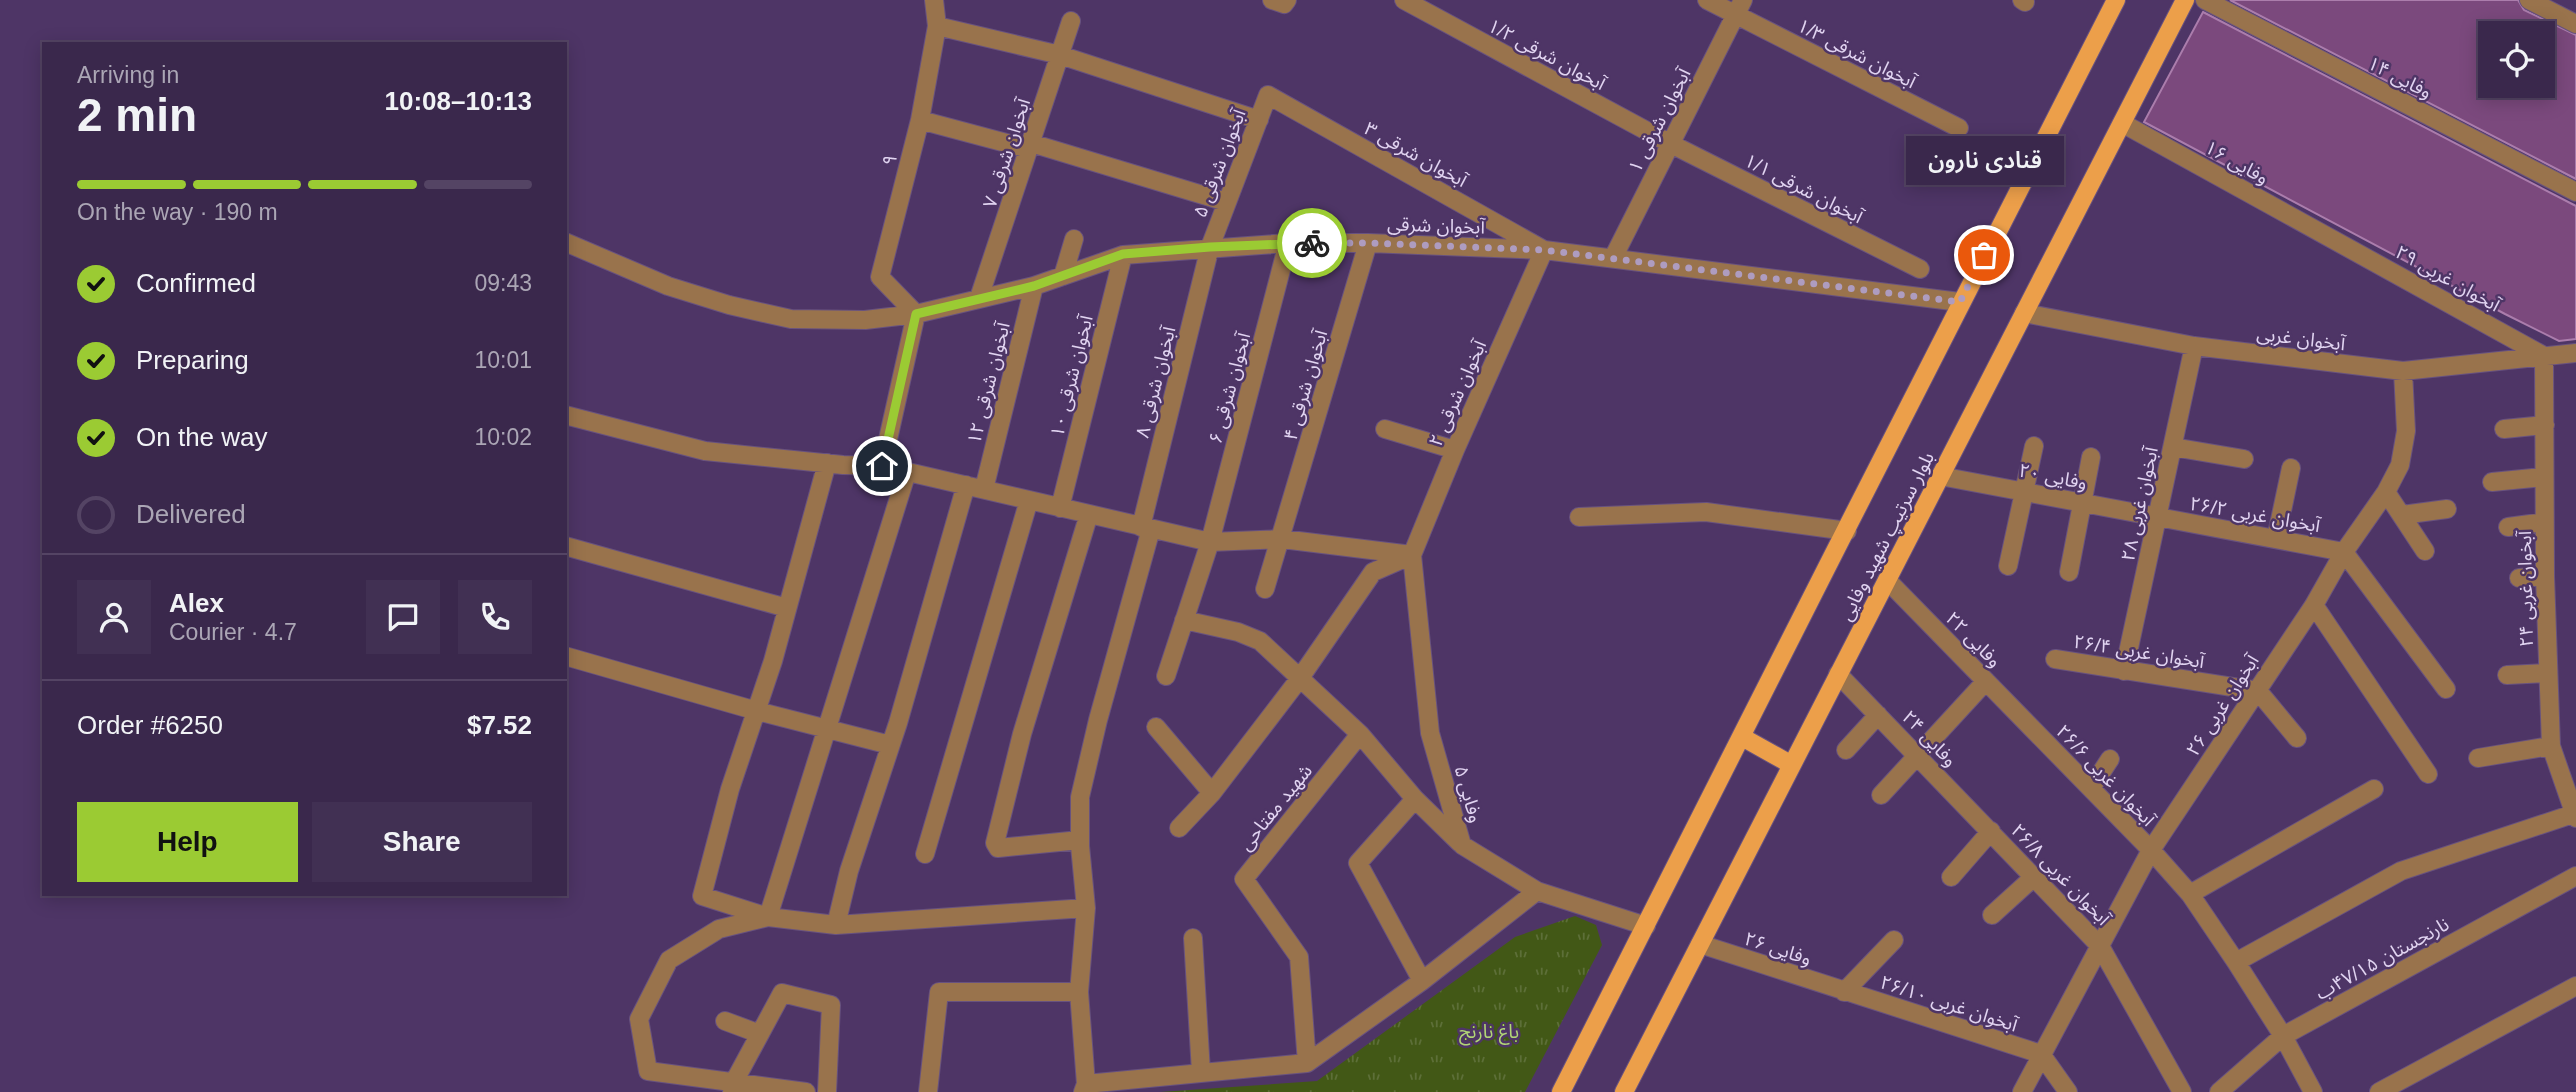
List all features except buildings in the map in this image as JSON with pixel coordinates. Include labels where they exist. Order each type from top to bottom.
[{"type":"main road","name":"بلوار سرتیپ شهید وفایی","points":[[1561,1092],[1847,531],[1960,302],[2116,0]]},
{"type":"main road","name":"بلوار سرتیپ شهید وفایی","points":[[1624,1092],[2185,0]]},
{"type":"main road","points":[[1742,737],[1792,765]]},
{"type":"street","name":"۹","points":[[916,314],[880,277],[920,120],[937,26],[934,0]]},
{"type":"street","points":[[1272,0],[1284,4],[1287,0]]},
{"type":"street","name":"آبخوان شرقی ۱/۲","points":[[1404,0],[1671,144]]},
{"type":"street","name":"آبخوان شرقی ۱/۳","points":[[1707,0],[1739,7],[1959,128]]},
{"type":"street","name":"وفایی ۱۴","points":[[2205,0],[2576,192]]},
{"type":"street","points":[[2529,0],[2576,24]]},
{"type":"street","name":"آبخوان شرقی ۱","points":[[1613,258],[1739,7]]},
{"type":"street","name":"آبخوان شرقی ۷","points":[[979,298],[1072,21]]},
{"type":"street","points":[[937,26],[1060,55],[1259,120]]},
{"type":"street","name":"آبخوان شرقی ۵","points":[[1210,247],[1268,95]]},
{"type":"street","name":"آبخوان شرقی ۳","points":[[1268,95],[1544,250]]},
{"type":"street","points":[[920,120],[1030,146],[1226,202]]},
{"type":"street","name":"وفایی ۱۶","points":[[2122,123],[2332,238]]},
{"type":"street","name":"آبخوان شرقی ۱/۱","points":[[1671,144],[1920,269]]},
{"type":"street","name":"آبخوان غربی ۲۹","points":[[2332,238],[2544,356]]},
{"type":"street","points":[[1063,276],[1074,239]]},
{"type":"street","name":"آبخوان شرقی","points":[[567,243],[668,286],[729,305],[791,318],[865,320],[916,314],[1034,286],[1123,254],[1288,243],[1368,243],[1544,250],[1960,302]]},
{"type":"street","name":"آبخوان شرقی ۶","points":[[1166,676],[1210,542],[1288,243]]},
{"type":"street","name":"آبخوان شرقی ۴","points":[[1265,589],[1368,243]]},
{"type":"street","name":"آبخوان شرقی ۸","points":[[1085,1088],[1079,992],[1086,908],[1080,840],[1080,797],[1146,528],[1210,247]]},
{"type":"street","name":"آبخوان شرقی ۲","points":[[1412,555],[1455,450],[1544,250]]},
{"type":"street","name":"آبخوان شرقی ۱۰","points":[[1060,508],[1123,254]]},
{"type":"street","name":"آبخوان شرقی ۱۲","points":[[836,925],[849,871],[975,487],[1034,286]]},
{"type":"street","name":"آبخوان غربی","points":[[2024,313],[2194,346],[2403,371],[2576,354]]},
{"type":"street","points":[[882,466],[916,314]]},
{"type":"street","name":"آبخوان غربی ۲۸","points":[[2124,671],[2194,346]]},
{"type":"street","name":"آبخوان غربی ۲۴","points":[[2544,356],[2544,576],[2551,746],[2575,816]]},
{"type":"street","name":"آبخوان غربی ۲۶","points":[[2021,1092],[2151,850],[2258,691],[2314,605],[2344,552],[2386,492],[2400,465],[2406,431],[2403,371]]},
{"type":"street","points":[[567,416],[705,451],[882,466],[1210,542],[1282,539],[1412,555]]},
{"type":"street","points":[[2504,429],[2545,425]]},
{"type":"street","points":[[1385,429],[1455,450]]},
{"type":"street","points":[[2008,566],[2034,446]]},
{"type":"street","points":[[2173,447],[2244,459]]},
{"type":"street","points":[[2069,572],[2091,457]]},
{"type":"street","points":[[827,463],[757,711],[730,789],[702,896],[768,916],[836,925],[1086,908]]},
{"type":"street","points":[[2276,539],[2291,468]]},
{"type":"street","points":[[768,916],[907,472]]},
{"type":"street","name":"وفایی ۲۰","points":[[1940,476],[2158,518]]},
{"type":"street","points":[[2492,482],[2543,477]]},
{"type":"street","points":[[2386,492],[2425,551]]},
{"type":"street","points":[[925,854],[1029,500]]},
{"type":"street","points":[[2402,515],[2447,509]]},
{"type":"street","points":[[1579,517],[1706,512],[1847,531]]},
{"type":"street","points":[[1080,840],[998,848],[995,843],[1022,733],[1089,514]]},
{"type":"street","name":"آبخوان غربی ۲۶/۲","points":[[2158,518],[2344,552]]},
{"type":"street","points":[[2508,527],[2544,522]]},
{"type":"street","points":[[567,547],[787,608]]},
{"type":"street","points":[[2344,552],[2446,689]]},
{"type":"street","points":[[1179,828],[1212,793],[1300,678],[1373,572],[1412,555]]},
{"type":"street","name":"وفایی ۵","points":[[1412,555],[1430,733],[1462,845],[1536,891],[1646,926]]},
{"type":"street","points":[[2519,579],[2544,576]]},
{"type":"street","name":"وفایی ۲۲","points":[[1886,580],[2032,728]]},
{"type":"street","points":[[2314,605],[2428,774]]},
{"type":"street","points":[[1184,620],[1238,632],[1260,640],[1360,734],[1415,799],[1462,845]]},
{"type":"street","points":[[567,657],[757,711],[890,745]]},
{"type":"street","name":"آبخوان غربی ۲۶/۴","points":[[2055,659],[2258,691]]},
{"type":"street","points":[[2507,676],[2548,673]]},
{"type":"street","name":"وفایی ۲۴","points":[[1838,674],[1991,831]]},
{"type":"street","points":[[1881,795],[1986,681]]},
{"type":"street","points":[[2258,691],[2297,738]]},
{"type":"street","points":[[1846,750],[1878,715]]},
{"type":"street","points":[[1156,727],[1212,793]]},
{"type":"street","name":"آبخوان غربی ۲۶/۶","points":[[2032,728],[2190,894],[2283,1036],[2313,1092]]},
{"type":"street","name":"شهید مفتاحی","points":[[1307,1063],[1299,957],[1244,879],[1360,734]]},
{"type":"street","points":[[2478,758],[2551,746]]},
{"type":"street","points":[[2091,788],[2110,759]]},
{"type":"street","points":[[2190,894],[2374,789]]},
{"type":"street","points":[[1415,799],[1358,863],[1422,981]]},
{"type":"street","points":[[2236,962],[2401,872],[2575,816]]},
{"type":"street","points":[[1951,877],[1991,831]]},
{"type":"street","name":"آبخوان غربی ۲۶/۸","points":[[1991,831],[2100,946],[2182,1092]]},
{"type":"street","points":[[1992,915],[2035,876]]},
{"type":"street","name":"نارنجستان ۴۷/۱۵ب","points":[[2219,1092],[2283,1036],[2576,876]]},
{"type":"street","points":[[1085,1088],[1200,1072],[1307,1063],[1422,981],[1536,891]]},
{"type":"street","points":[[768,916],[719,929],[669,960],[639,1019],[648,1071],[733,1087],[806,1092]]},
{"type":"street","points":[[1193,939],[1200,1072]]},
{"type":"street","points":[[1844,992],[1894,940]]},
{"type":"street","name":"وفایی ۲۶","points":[[1700,944],[1844,992]]},
{"type":"street","points":[[2379,1092],[2576,986]]},
{"type":"street","points":[[928,1092],[939,992],[1079,992]]},
{"type":"street","name":"آبخوان غربی ۲۶/۱۰","points":[[1844,992],[2041,1054]]},
{"type":"street","points":[[733,1087],[782,993],[831,1005],[827,1092]]},
{"type":"street","points":[[725,1021],[760,1034]]},
{"type":"street","points":[[2041,1054],[2067,1092]]},
{"type":"green space","name":"باغ نارنج","points":[[1575,916],[1596,925],[1602,945],[1525,1092],[1160,1092],[1317,1081],[1515,937]]},
{"type":"way so far","points":[[1312,243],[1544,250],[1960,302],[1984,255]]},
{"type":"place","name":"قنادی نارون","points":[[1984,255]]},
{"type":"route","points":[[882,466],[916,314],[1034,286],[1123,254],[1312,243]]}]
